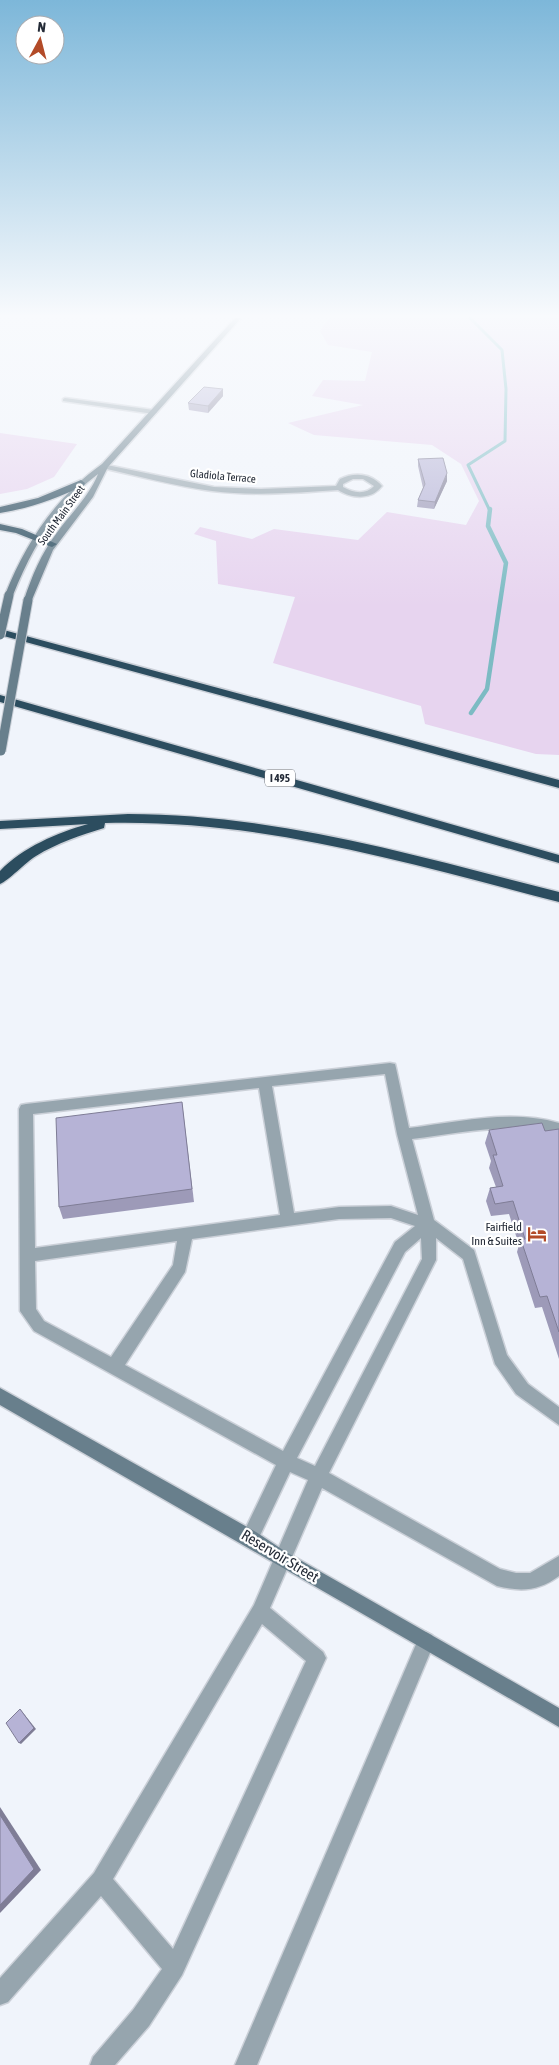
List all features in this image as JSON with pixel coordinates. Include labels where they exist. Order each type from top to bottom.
[{"type":"highway","points":[[0,510],[20,507],[54,497],[81,483]]},
{"type":"highway","points":[[0,527],[52,544]]},
{"type":"highway","points":[[0,634],[559,784]]},
{"type":"highway","name":"I 495","points":[[0,698],[559,859]]},
{"type":"highway","points":[[0,825],[128,818],[203,821],[256,827],[319,838],[559,897]]},
{"type":"highway","points":[[0,880],[6,871],[26,857],[55,842],[82,830],[128,818]]},
{"type":"main road","name":"South Main Street","points":[[0,634],[8,595],[19,568],[43,528],[81,483],[105,466],[152,414]]},
{"type":"main road","name":"South Main Street","points":[[0,753],[28,600],[37,574],[52,544],[100,483],[105,466]]},
{"type":"main road","name":"Reservoir Street","points":[[0,1396],[250,1538],[280,1558],[559,1718]]},
{"type":"street","name":"Gladiola Terrace","points":[[105,466],[214,489],[274,491],[340,488]]},
{"type":"street","points":[[0,1994],[101,1880],[260,1611],[280,1558],[318,1476],[429,1260],[428,1224],[404,1134],[390,1068],[26,1109],[28,1311],[39,1326],[286,1462],[318,1476],[497,1577],[519,1582],[542,1579],[559,1565]]},
{"type":"street","points":[[265,1082],[288,1220]]},
{"type":"street","points":[[404,1134],[518,1122],[550,1125],[559,1130]]},
{"type":"street","points":[[28,1255],[339,1213],[391,1212],[428,1224],[469,1255],[500,1360],[522,1390],[559,1417]]},
{"type":"street","points":[[250,1538],[286,1462],[400,1248],[428,1224]]},
{"type":"street","points":[[114,1367],[180,1268],[186,1233]]},
{"type":"street","points":[[101,2065],[141,2018],[175,1968],[316,1658],[260,1611]]},
{"type":"street","points":[[246,2065],[426,1641]]},
{"type":"street","points":[[101,1880],[175,1968]]},
{"type":"shaded area","points":[[324,414],[559,414],[559,755],[536,754],[425,724],[421,706],[273,663],[295,597],[218,584],[216,541],[194,534],[200,527],[252,539],[274,529],[358,540],[387,512],[466,525],[479,501],[461,464],[432,445],[314,435],[288,423]]},
{"type":"shaded area","points":[[0,433],[77,444],[54,477],[27,489],[0,494]]},
{"type":"building","points":[[443,458],[447,473],[435,502],[418,500],[425,484],[418,459]]},
{"type":"building","points":[[182,1102],[192,1189],[59,1207],[56,1118]]},
{"type":"building","name":"Fairfield Inn & Suites","points":[[542,1123],[545,1131],[559,1129],[559,1332],[547,1296],[540,1297],[521,1240],[525,1239],[513,1201],[495,1204],[490,1188],[503,1186],[493,1155],[497,1155],[489,1130]]},
{"type":"building","points":[[20,1709],[34,1728],[19,1743],[6,1723]]},
{"type":"building","points":[[0,1815],[34,1869],[0,1905]]},
{"type":"waterway","points":[[490,511],[468,465],[505,441],[506,414]]},
{"type":"waterway","points":[[471,713],[487,689],[506,563],[488,526],[490,511]]},
{"type":"place","name":"Fairfield Inn & Suites","points":[[537,1234]]}]
